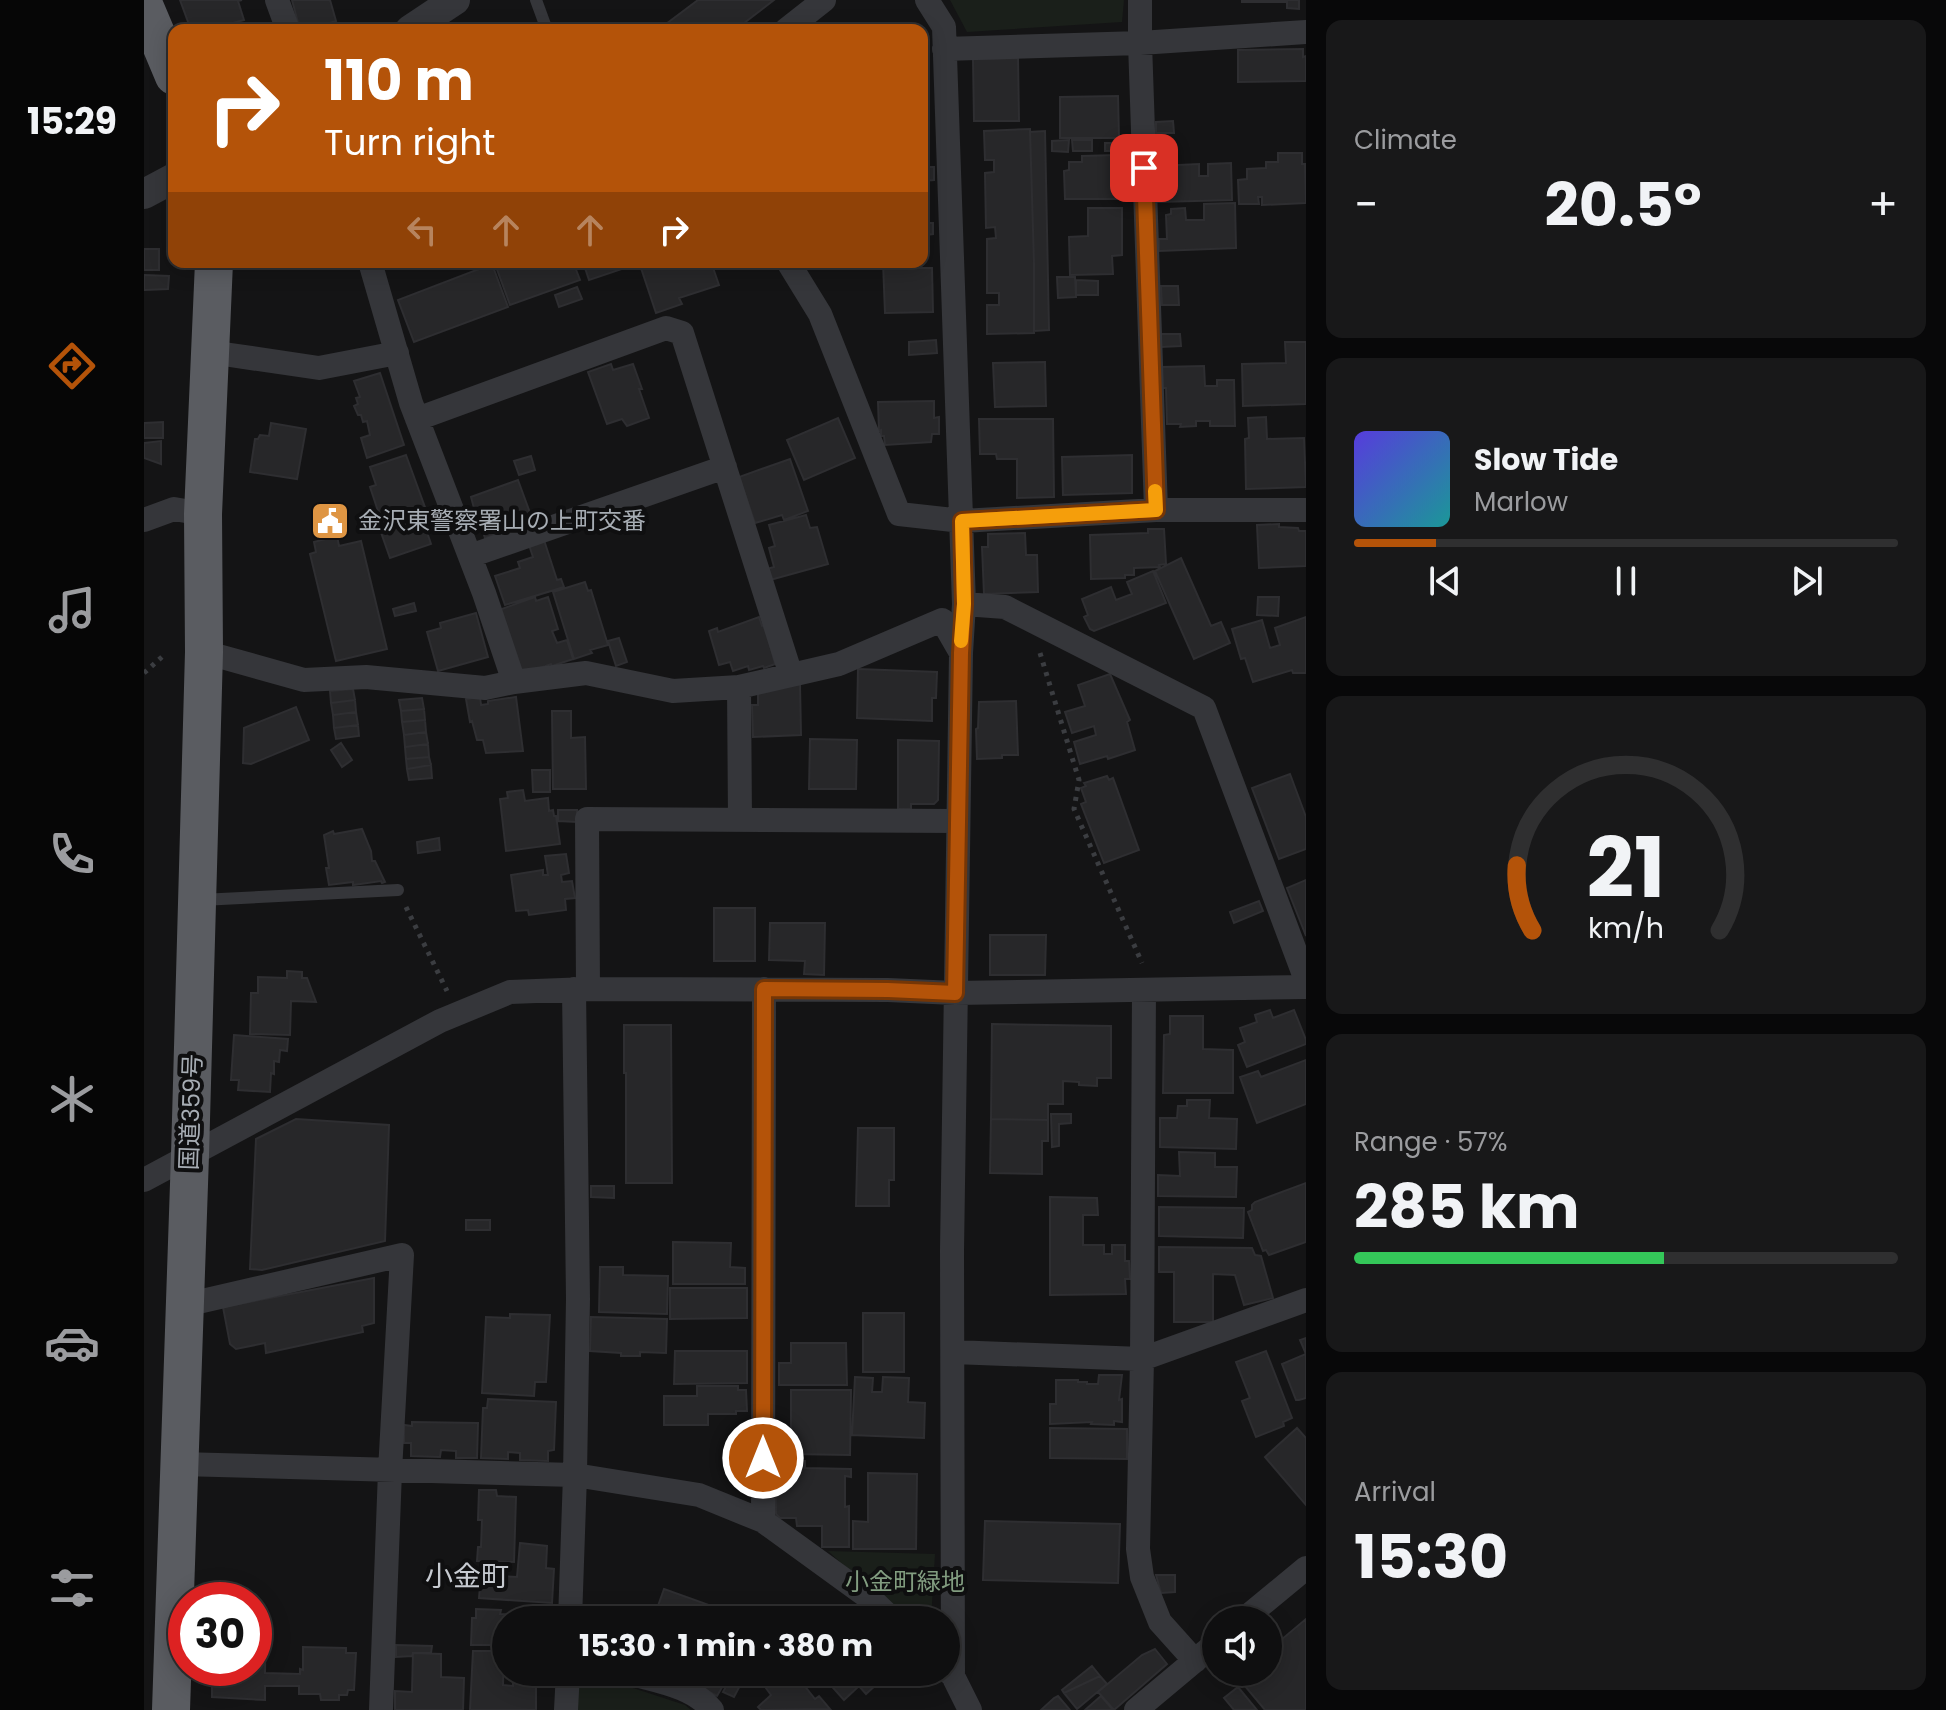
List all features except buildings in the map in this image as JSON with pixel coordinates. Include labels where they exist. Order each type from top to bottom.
[{"type":"highway","points":[[144,5],[168,62]]},
{"type":"highway","name":"国道359号","points":[[171,1710],[204,652],[203,514],[214,268]]},
{"type":"street","points":[[277,0],[286,24]]},
{"type":"street","points":[[419,24],[455,0]]},
{"type":"street","points":[[794,24],[824,0]]},
{"type":"street","points":[[927,0],[944,27],[964,604],[955,993],[951,1606]]},
{"type":"street","points":[[1140,0],[1156,510]]},
{"type":"street","points":[[944,49],[1140,43],[1306,32]]},
{"type":"street","points":[[144,194],[168,181]]},
{"type":"street","points":[[375,268],[411,403],[514,682]]},
{"type":"street","points":[[792,268],[820,314],[899,514],[962,521],[1156,510],[1306,510]]},
{"type":"street","points":[[417,419],[666,328],[682,333],[791,675]]},
{"type":"street","points":[[210,352],[319,368],[397,353]]},
{"type":"street","points":[[470,556],[725,467]]},
{"type":"street","points":[[144,520],[174,509],[203,514]]},
{"type":"street","points":[[964,604],[1005,607],[1204,708],[1306,980]]},
{"type":"street","points":[[204,652],[304,680],[366,677],[485,688],[586,673],[673,691],[739,687],[839,664],[942,620],[961,653]]},
{"type":"street","points":[[739,687],[740,820]]},
{"type":"street","points":[[570,1606],[581,989],[587,819],[958,821]]},
{"type":"street","points":[[144,1180],[440,1021],[510,992],[764,989],[955,993],[1306,987]]},
{"type":"street","points":[[763,1521],[764,989]]},
{"type":"street","points":[[1149,990],[1138,1549],[1142,1577],[1160,1622],[1195,1661]]},
{"type":"street","points":[[185,1305],[402,1255],[381,1710]]},
{"type":"street","points":[[953,1352],[1142,1359],[1306,1300]]},
{"type":"street","points":[[180,1464],[575,1475],[699,1495],[763,1521],[878,1606]]},
{"type":"street","points":[[1260,1606],[1306,1568]]},
{"type":"street","points":[[1136,1710],[1202,1655]]},
{"type":"street","points":[[566,1710],[567,1686]]},
{"type":"street","points":[[672,1686],[703,1699],[712,1710]]},
{"type":"street","points":[[957,1686],[970,1710]]},
{"type":"lane","points":[[536,0],[545,24]]},
{"type":"lane","points":[[196,900],[398,890]]},
{"type":"path","points":[[1030,620],[1079,780],[1074,809],[1149,990]]},
{"type":"path","points":[[144,673],[163,656]]},
{"type":"path","points":[[398,890],[458,1013]]},
{"type":"green space","points":[[950,0],[1124,0],[1122,22],[967,32]]},
{"type":"green space","name":"小金町緑地","points":[[828,1551],[935,1554],[932,1606],[889,1606]]},
{"type":"green space","points":[[577,1686],[627,1686],[685,1705],[691,1710],[577,1710]]},
{"type":"slow traffic","points":[[961,641],[964,604],[962,521],[1156,510],[1155,491]]},
{"type":"place","name":"金沢東警察署山の上町交番","points":[[330,521]]},
{"type":"district","name":"小金町","points":[[467,1576]]},
{"type":"route","points":[[763,1458],[764,989],[955,993],[964,604],[962,521],[1156,510],[1144,168]]}]
